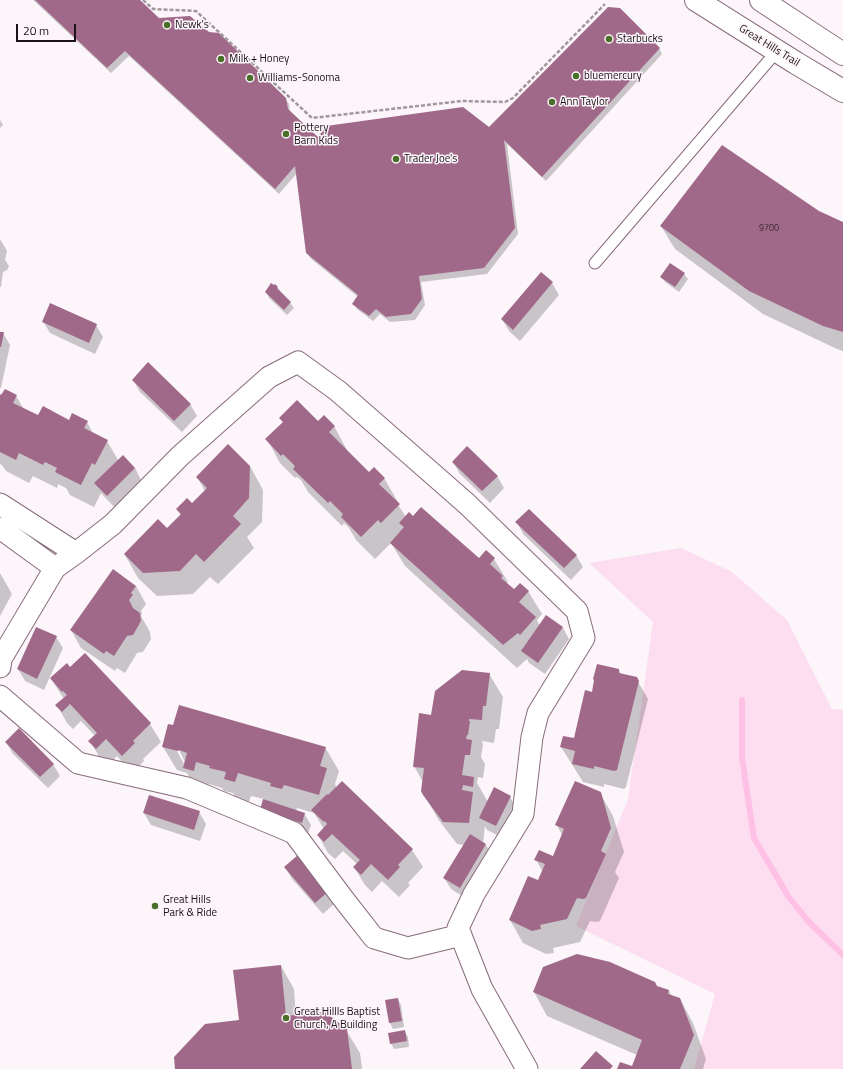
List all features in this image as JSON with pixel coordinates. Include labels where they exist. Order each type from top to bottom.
[{"type":"street","name":"Great Hills Trail","points":[[696,0],[843,91]]},
{"type":"street","points":[[761,0],[843,54]]},
{"type":"street","points":[[0,667],[1,659],[55,568],[113,524],[180,456],[269,378],[298,362],[338,391],[467,504],[577,611],[584,638],[538,713],[532,737],[523,814],[474,894],[458,928],[482,989],[527,1069]]},
{"type":"street","points":[[0,504],[76,553]]},
{"type":"street","points":[[0,528],[55,568]]},
{"type":"street","points":[[0,696],[78,763],[187,788],[294,833],[374,938],[408,948],[461,935]]},
{"type":"lane","points":[[594,263],[777,51]]},
{"type":"path","points":[[143,0],[153,9],[196,11],[312,118],[462,101],[505,102],[513,98],[605,4]]},
{"type":"shaded area","points":[[681,548],[732,572],[787,620],[832,709],[843,710],[843,1069],[694,1069],[715,994],[576,926],[628,799],[653,622],[589,563]]},
{"type":"building","points":[[35,0],[140,0],[159,18],[190,16],[209,32],[219,33],[286,98],[288,109],[318,137],[326,126],[463,107],[489,127],[608,7],[620,8],[660,48],[542,177],[504,140],[515,228],[484,268],[419,276],[422,299],[411,314],[386,317],[376,309],[369,316],[352,304],[358,295],[306,253],[295,166],[275,189],[125,51],[107,68]]},
{"type":"building","points":[[722,145],[819,211],[843,222],[843,332],[823,326],[749,291],[660,226]]},
{"type":"building","points":[[670,263],[685,273],[675,287],[660,277]]},
{"type":"building","points":[[541,272],[553,282],[513,330],[501,319]]},
{"type":"building","points":[[271,283],[274,285],[275,284],[291,302],[284,310],[265,292]]},
{"type":"building","points":[[50,303],[97,324],[89,343],[42,322]]},
{"type":"building","points":[[0,332],[4,332],[1,347],[0,347]]},
{"type":"building","points":[[148,362],[191,404],[174,421],[132,380]]},
{"type":"building","points":[[5,389],[17,395],[13,403],[38,415],[43,406],[69,420],[72,413],[88,421],[84,428],[108,440],[95,465],[92,463],[81,485],[55,472],[57,468],[45,462],[43,465],[19,453],[16,460],[0,452],[0,394],[1,395]]},
{"type":"building","points":[[297,400],[318,421],[324,415],[335,426],[329,432],[369,472],[374,467],[385,478],[379,484],[400,504],[381,523],[378,520],[361,537],[341,517],[343,514],[330,501],[328,503],[293,469],[295,466],[283,454],[281,456],[265,439],[283,422],[279,418]]},
{"type":"building","points":[[228,444],[250,466],[249,498],[233,516],[241,524],[204,562],[196,554],[180,571],[143,573],[124,554],[158,519],[167,528],[181,514],[176,509],[187,498],[192,503],[207,488],[196,477]]},
{"type":"building","points":[[467,446],[498,476],[482,491],[452,462]]},
{"type":"building","points":[[123,455],[135,468],[107,496],[94,483]]},
{"type":"building","points":[[421,507],[479,558],[486,550],[495,558],[490,564],[503,576],[501,578],[514,589],[520,583],[529,591],[519,602],[536,617],[520,635],[518,633],[503,645],[390,543],[404,527],[399,523],[409,512],[413,516]]},
{"type":"building","points":[[529,509],[577,555],[564,568],[515,522]]},
{"type":"building","points":[[113,569],[136,586],[131,593],[133,595],[129,600],[133,608],[140,613],[141,621],[133,635],[127,636],[114,656],[106,651],[104,654],[70,630]]},
{"type":"building","points":[[546,615],[563,627],[538,663],[521,651]]},
{"type":"building","points":[[36,627],[57,636],[37,679],[17,669]]},
{"type":"building","points":[[85,653],[151,723],[133,741],[135,743],[122,756],[106,739],[96,749],[88,741],[97,733],[70,704],[62,712],[55,705],[67,695],[63,691],[62,692],[50,678],[67,663],[70,667]]},
{"type":"building","points":[[597,664],[619,669],[619,673],[637,677],[639,681],[617,770],[614,771],[594,766],[594,769],[572,764],[575,751],[560,747],[563,736],[574,738],[585,690],[592,692],[593,679]]},
{"type":"building","points":[[462,670],[490,673],[486,706],[483,706],[482,720],[469,719],[468,735],[466,739],[472,740],[470,755],[465,755],[462,775],[474,777],[473,787],[463,785],[462,790],[473,792],[469,823],[443,822],[421,791],[424,768],[413,767],[419,713],[431,715],[435,691]]},
{"type":"building","points":[[179,705],[326,747],[320,766],[327,768],[319,795],[284,785],[282,789],[270,786],[271,783],[238,773],[235,782],[224,779],[226,772],[209,768],[210,766],[196,762],[194,771],[183,768],[187,753],[162,747],[168,724],[173,725]]},
{"type":"building","points":[[19,728],[54,764],[40,777],[5,742]]},
{"type":"building","points":[[342,781],[413,849],[398,865],[400,867],[388,880],[371,864],[361,875],[353,867],[360,860],[332,834],[324,842],[317,835],[327,824],[311,810]]},
{"type":"building","points":[[575,781],[601,792],[611,828],[601,851],[606,854],[586,898],[577,898],[567,919],[540,925],[541,929],[532,931],[509,920],[528,876],[538,880],[545,864],[534,860],[539,850],[553,856],[564,829],[555,825]]},
{"type":"building","points":[[494,787],[511,796],[496,826],[479,818]]},
{"type":"building","points":[[149,795],[200,811],[194,830],[143,813]]},
{"type":"building","points":[[263,799],[305,813],[302,823],[260,810]]},
{"type":"building","points":[[470,834],[486,844],[460,888],[443,878]]},
{"type":"building","points":[[298,855],[329,891],[315,903],[284,867]]},
{"type":"building","points":[[577,954],[610,962],[655,982],[657,986],[669,990],[668,994],[680,998],[694,1035],[680,1069],[617,1069],[620,1062],[632,1066],[642,1040],[533,992],[543,967]]},
{"type":"building","name":"Great Hillls Baptist Church, A Building","points":[[281,965],[286,1016],[325,1012],[347,1029],[352,1069],[175,1069],[174,1057],[205,1024],[239,1020],[233,970]]},
{"type":"building","points":[[398,998],[402,1021],[389,1023],[385,1000]]},
{"type":"building","points":[[405,1030],[407,1041],[390,1044],[388,1033]]},
{"type":"building","points":[[596,1051],[613,1066],[610,1069],[580,1069]]},
{"type":"waterway","points":[[742,700],[742,758],[754,838],[788,896],[808,921],[843,955]]},
{"type":"place","name":"Newk's","points":[[167,25]]},
{"type":"place","name":"Starbucks","points":[[609,39]]},
{"type":"place","name":"Milk + Honey","points":[[221,59]]},
{"type":"place","name":"bluemercury","points":[[576,76]]},
{"type":"place","name":"Williams-Sonoma","points":[[250,78]]},
{"type":"place","name":"Ann Taylor","points":[[552,102]]},
{"type":"place","name":"Pottery Barn Kids","points":[[286,134]]},
{"type":"place","name":"Trader Joe's","points":[[396,159]]},
{"type":"place","name":"Great Hills Park & Ride","points":[[155,906]]},
{"type":"place","name":"Great Hillls Baptist Church, A Building","points":[[286,1018]]}]
